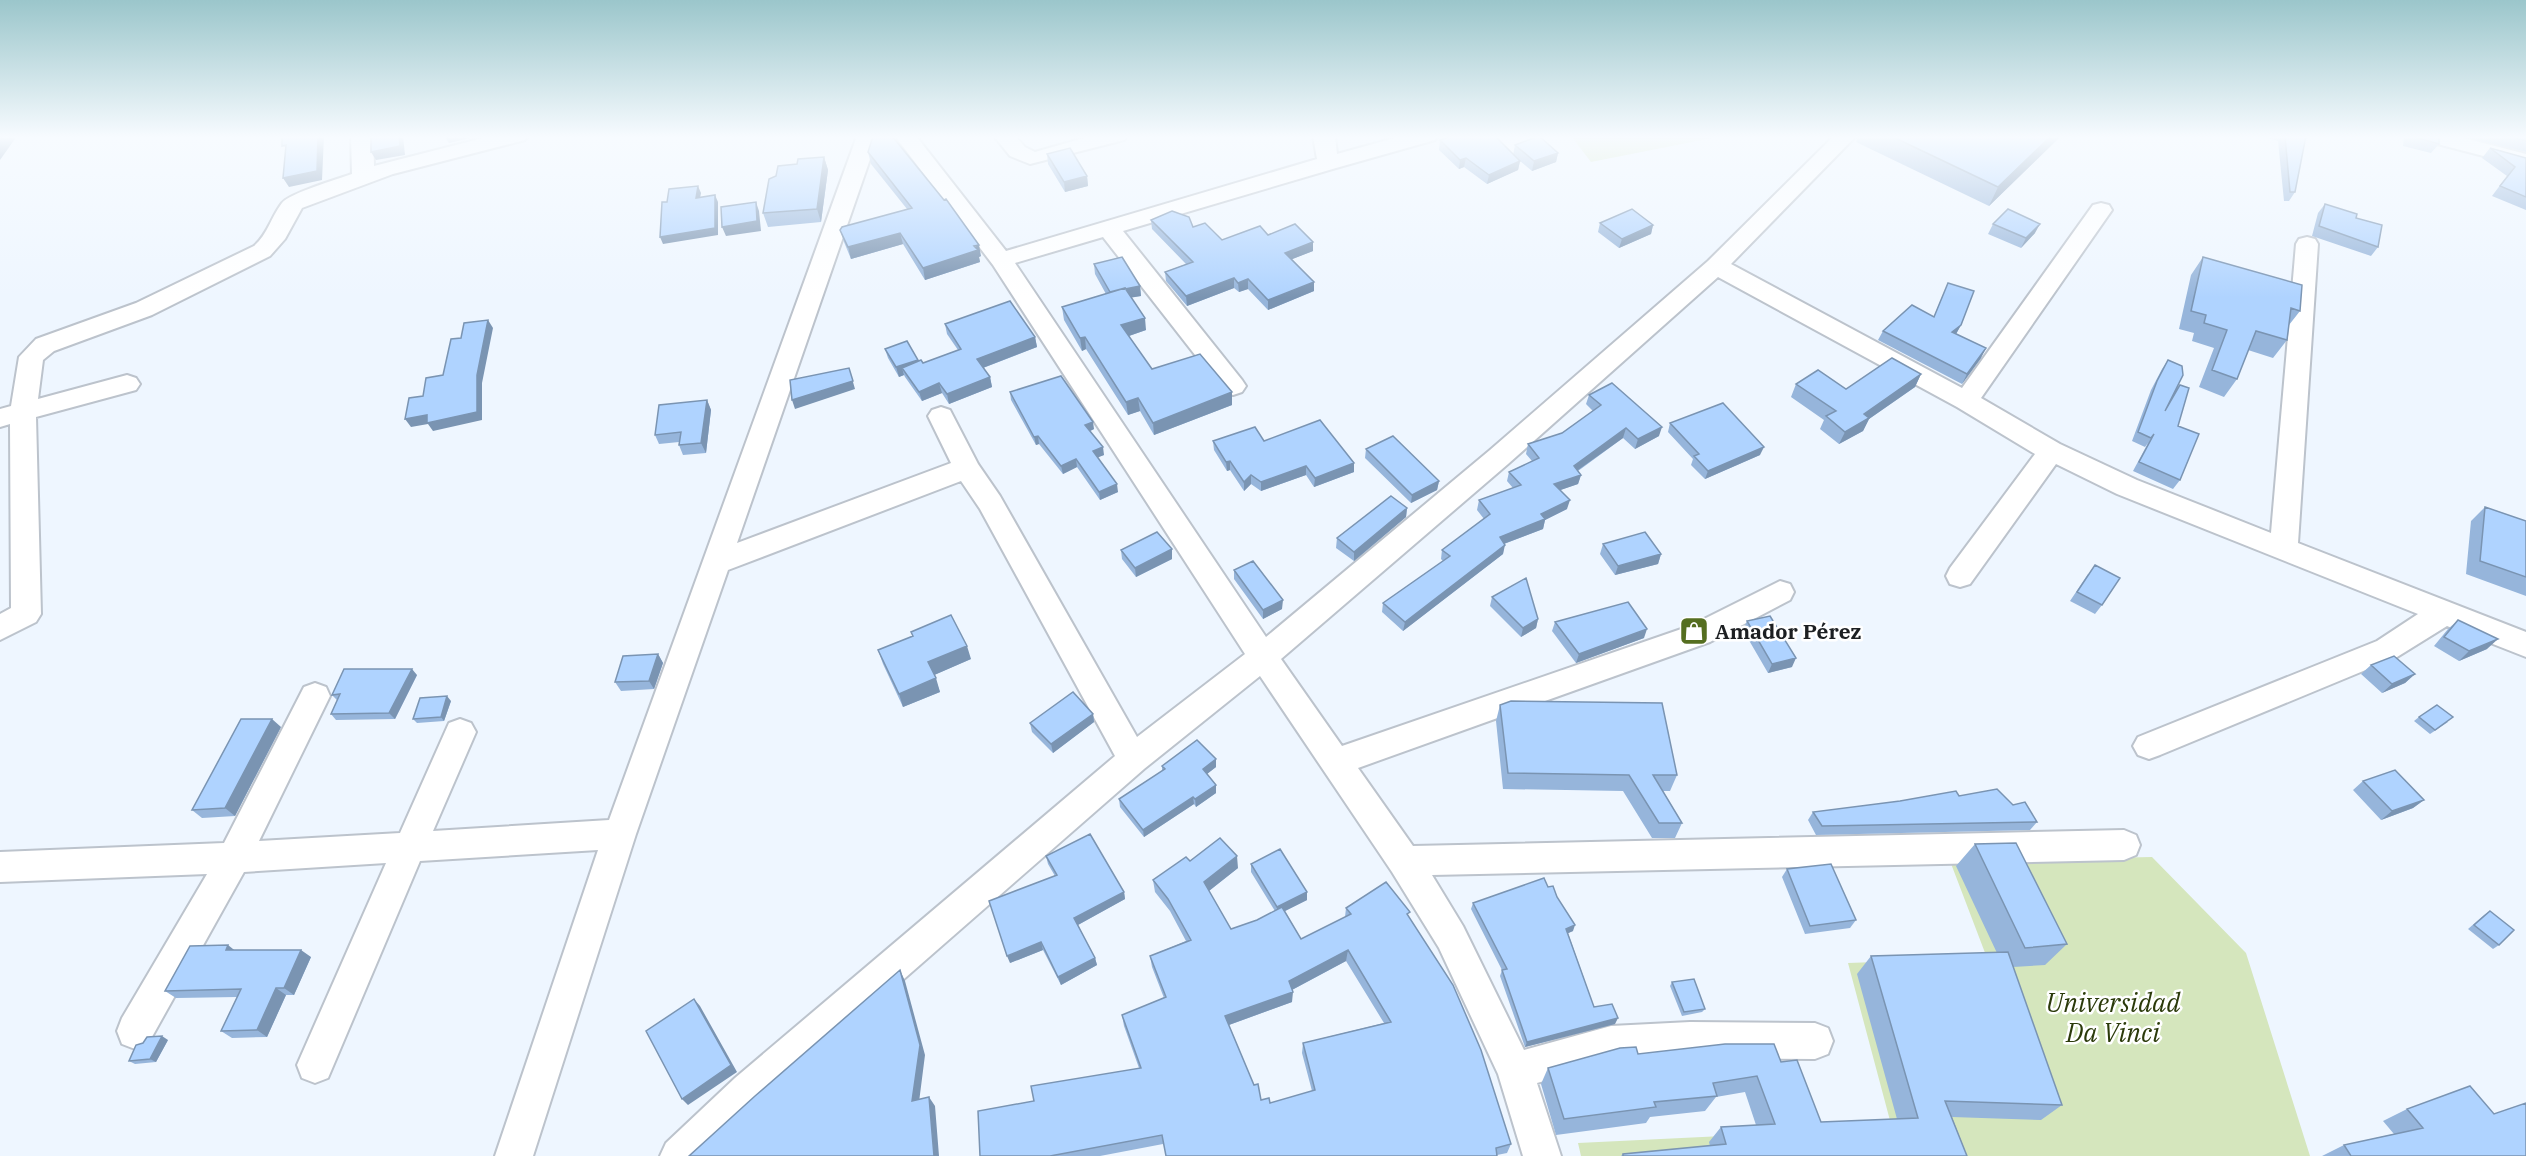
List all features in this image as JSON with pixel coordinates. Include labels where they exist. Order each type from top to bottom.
[{"type":"street","points":[[0,628],[26,614],[11,414],[31,357],[36,350],[144,309],[262,251],[278,236],[294,203],[327,190]]},
{"type":"street","points":[[514,1156],[620,834],[849,190]]},
{"type":"street","points":[[946,190],[1000,260],[1263,657],[1404,861],[1462,957],[1515,1071],[1542,1156]]},
{"type":"street","points":[[1000,260],[1239,190]]},
{"type":"street","points":[[680,1156],[757,1083],[1133,759],[1263,657],[1499,457],[1716,266],[1792,190]]},
{"type":"street","points":[[1966,401],[2101,210]]},
{"type":"street","points":[[1109,229],[1233,386]]},
{"type":"street","points":[[2284,548],[2307,244]]},
{"type":"street","points":[[1716,266],[1966,401],[2051,451],[2127,487],[2526,645]]},
{"type":"street","points":[[11,414],[127,384]]},
{"type":"street","points":[[940,416],[967,468],[990,502],[1133,759]]},
{"type":"street","points":[[1960,576],[2051,451]]},
{"type":"street","points":[[718,562],[967,468]]},
{"type":"street","points":[[1336,762],[1700,634],[1780,592]]},
{"type":"street","points":[[2149,746],[2387,649],[2444,613]]},
{"type":"street","points":[[135,1031],[234,858],[315,696]]},
{"type":"street","points":[[315,1065],[460,732]]},
{"type":"street","points":[[0,867],[234,858],[620,834]]},
{"type":"street","points":[[1404,861],[2124,845]]},
{"type":"street","points":[[1515,1071],[1611,1044],[1690,1040],[1815,1041]]},
{"type":"green space","name":"Universidad Da Vinci","points":[[2152,857],[2246,953],[2310,1156],[1581,1156],[1578,1143],[1892,1128],[1848,963],[1987,958],[1950,861]]},
{"type":"building","points":[[669,190],[697,190],[696,198],[715,195],[715,228],[660,237],[662,202],[667,202]]},
{"type":"building","points":[[767,190],[820,190],[817,209],[763,213]]},
{"type":"building","points":[[898,190],[936,190],[944,200],[946,199],[979,245],[974,246],[978,250],[923,268],[900,233],[848,247],[840,230],[842,227],[912,208]]},
{"type":"building","points":[[2509,190],[2526,190],[2526,197]]},
{"type":"building","points":[[756,202],[757,221],[722,227],[721,207]]},
{"type":"building","points":[[2325,204],[2357,214],[2356,218],[2382,225],[2378,247],[2319,226]]},
{"type":"building","points":[[1632,209],[1653,225],[1622,239],[1600,223]]},
{"type":"building","points":[[2008,209],[2040,224],[2026,238],[1993,224]]},
{"type":"building","points":[[1172,211],[1189,217],[1193,227],[1205,223],[1222,240],[1260,226],[1268,235],[1295,224],[1313,242],[1285,253],[1314,282],[1268,300],[1248,279],[1238,283],[1234,278],[1186,296],[1165,272],[1193,262],[1151,220]]},
{"type":"building","points":[[1122,257],[1140,286],[1110,292],[1094,264]]},
{"type":"building","points":[[2203,257],[2302,285],[2300,311],[2291,308],[2287,340],[2256,331],[2237,379],[2212,370],[2227,330],[2204,323],[2206,315],[2191,311]]},
{"type":"building","points":[[1948,283],[1974,291],[1961,325],[1952,332],[1986,348],[1967,374],[1883,331],[1912,305],[1934,317]]},
{"type":"building","points":[[1125,288],[1145,318],[1121,325],[1152,369],[1200,354],[1232,392],[1153,423],[1138,398],[1126,402],[1085,337],[1080,338],[1062,307]]},
{"type":"building","points":[[1010,301],[1035,337],[977,359],[990,377],[947,394],[939,383],[919,392],[902,368],[961,349],[945,324]]},
{"type":"building","points":[[488,320],[477,375],[477,412],[427,423],[427,415],[405,419],[409,398],[423,396],[426,378],[443,375],[451,339],[461,338],[464,323]]},
{"type":"building","points":[[907,341],[918,360],[896,367],[885,349]]},
{"type":"building","points":[[1892,358],[1921,374],[1864,414],[1869,418],[1845,432],[1826,416],[1836,411],[1796,384],[1818,370],[1846,389]]},
{"type":"building","points":[[2168,360],[2182,366],[2183,375],[2165,411],[2180,385],[2189,388],[2178,426],[2199,434],[2180,480],[2139,462],[2154,434],[2151,438],[2138,432],[2157,381]]},
{"type":"building","points":[[849,368],[853,381],[792,400],[790,380]]},
{"type":"building","points":[[1061,376],[1093,422],[1085,425],[1103,447],[1093,451],[1117,484],[1099,492],[1076,459],[1061,466],[1038,436],[1034,437],[1010,392]]},
{"type":"building","points":[[1612,383],[1662,427],[1638,439],[1626,428],[1574,466],[1581,475],[1554,484],[1570,500],[1541,514],[1545,519],[1500,537],[1505,545],[1405,622],[1383,603],[1450,556],[1442,550],[1490,514],[1479,500],[1521,485],[1509,472],[1539,458],[1528,444],[1562,433],[1601,405],[1589,395]]},
{"type":"building","points":[[707,400],[701,443],[679,445],[681,432],[655,435],[659,405]]},
{"type":"building","points":[[1723,403],[1764,447],[1708,471],[1694,456],[1699,454],[1670,423]]},
{"type":"building","points":[[1320,420],[1354,463],[1315,478],[1306,466],[1261,482],[1251,475],[1244,482],[1230,461],[1226,462],[1213,441],[1255,427],[1264,441]]},
{"type":"building","points":[[1393,436],[1439,481],[1412,495],[1366,449]]},
{"type":"building","points":[[1391,496],[1407,508],[1354,552],[1337,538]]},
{"type":"building","points":[[2485,507],[2526,521],[2526,577],[2480,561]]},
{"type":"building","points":[[1157,532],[1172,549],[1135,568],[1121,550]]},
{"type":"building","points":[[1645,532],[1661,554],[1618,566],[1603,544]]},
{"type":"building","points":[[1253,561],[1283,600],[1263,610],[1234,570]]},
{"type":"building","points":[[2095,565],[2120,578],[2102,605],[2077,592]]},
{"type":"building","points":[[1526,578],[1538,619],[1523,628],[1492,597]]},
{"type":"building","points":[[1628,602],[1647,629],[1579,654],[1555,622]]},
{"type":"building","points":[[951,615],[967,646],[928,662],[936,678],[899,694],[878,650],[913,636],[911,632]]},
{"type":"building","points":[[1770,616],[1796,658],[1772,664],[1747,621]]},
{"type":"building","points":[[2458,620],[2498,639],[2469,651],[2444,637]]},
{"type":"building","points":[[658,654],[649,681],[615,682],[623,656]]},
{"type":"building","points":[[2394,656],[2415,674],[2392,684],[2371,665]]},
{"type":"building","points":[[344,669],[412,669],[389,713],[331,714],[340,694],[332,695]]},
{"type":"building","points":[[1073,692],[1093,714],[1051,744],[1030,723]]},
{"type":"building","points":[[447,696],[441,717],[413,719],[420,698]]},
{"type":"building","points":[[1511,701],[1662,703],[1677,775],[1653,775],[1682,823],[1659,823],[1629,775],[1508,773],[1500,705]]},
{"type":"building","points":[[2437,705],[2453,717],[2435,730],[2419,717]]},
{"type":"building","points":[[241,719],[272,719],[225,808],[192,810]]},
{"type":"building","points":[[1197,740],[1216,759],[1203,769],[1216,785],[1195,799],[1193,797],[1143,830],[1119,799],[1165,769],[1162,766]]},
{"type":"building","points":[[2395,770],[2424,800],[2392,811],[2363,781]]},
{"type":"building","points":[[1997,789],[2013,805],[2025,802],[2037,822],[1822,826],[1813,812],[1956,791],[1959,796]]},
{"type":"building","points":[[1090,834],[1124,892],[1074,918],[1095,958],[1058,977],[1041,942],[1007,956],[989,901],[1057,875],[1046,856]]},
{"type":"building","points":[[1220,838],[1237,856],[1204,882],[1231,929],[1257,920],[1282,907],[1301,939],[1351,914],[1346,908],[1386,882],[1410,912],[1407,914],[1453,985],[1481,1050],[1511,1144],[1496,1148],[1497,1156],[1166,1156],[1162,1135],[1050,1156],[980,1156],[978,1111],[1034,1101],[1031,1086],[1141,1068],[1122,1015],[1166,997],[1150,956],[1191,940],[1168,899],[1153,880],[1186,857],[1190,861]],"holes":[[[1348,950],[1391,1022],[1303,1043],[1315,1090],[1270,1103],[1269,1098],[1261,1100],[1258,1084],[1254,1085],[1225,1016],[1293,992],[1289,981]]]},
{"type":"building","points":[[2016,843],[2067,944],[2025,948],[1975,844]]},
{"type":"building","points":[[1280,849],[1307,892],[1277,907],[1251,864]]},
{"type":"building","points":[[1831,864],[1856,920],[1810,926],[1787,869]]},
{"type":"building","points":[[1544,878],[1548,887],[1553,886],[1557,897],[1575,925],[1566,929],[1594,1007],[1612,1004],[1618,1018],[1527,1042],[1502,970],[1507,969],[1473,903]]},
{"type":"building","points":[[2490,911],[2514,930],[2499,945],[2474,925]]},
{"type":"building","points":[[228,945],[226,950],[301,950],[284,988],[276,988],[257,1030],[221,1031],[241,989],[165,991],[190,946]]},
{"type":"building","points":[[2008,952],[2062,1105],[1945,1101],[1967,1156],[1623,1156],[1623,1154],[1726,1144],[1721,1127],[1775,1124],[1757,1076],[1713,1083],[1717,1096],[1654,1102],[1656,1107],[1564,1119],[1548,1068],[1620,1048],[1636,1047],[1638,1054],[1725,1044],[1774,1044],[1781,1062],[1797,1060],[1821,1122],[1918,1118],[1871,956]]},
{"type":"building","points":[[900,970],[920,1045],[912,1101],[929,1097],[934,1156],[689,1156],[755,1096]]},
{"type":"building","points":[[1694,979],[1705,1009],[1684,1012],[1672,982]]},
{"type":"building","points":[[694,999],[731,1065],[682,1099],[646,1031]]},
{"type":"building","points":[[162,1036],[150,1059],[129,1061],[136,1045],[143,1043],[147,1037]]},
{"type":"building","points":[[2470,1086],[2494,1114],[2526,1103],[2526,1156],[2351,1156],[2344,1145],[2423,1128],[2407,1109]]},
{"type":"place","name":"Amador Pérez","points":[[1694,631]]}]
